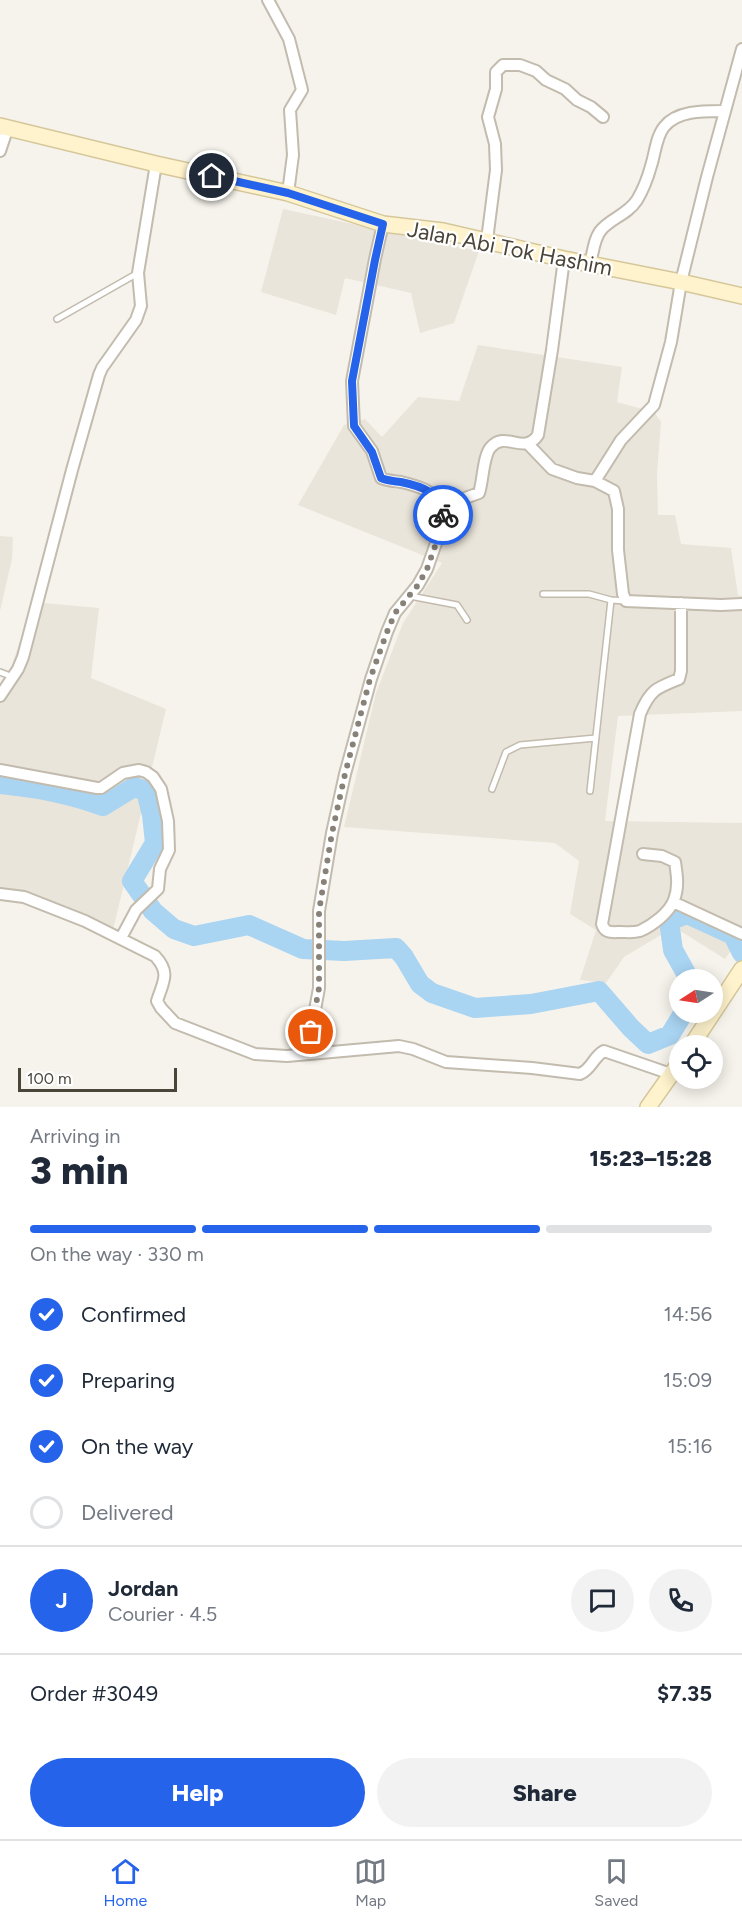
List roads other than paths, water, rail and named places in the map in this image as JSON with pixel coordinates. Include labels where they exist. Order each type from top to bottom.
[{"type":"main road","name":"Jalan Abi Tok Hashim","points":[[4,127],[288,193],[383,224],[443,231],[742,296]]},
{"type":"main road","points":[[698,1035],[742,969]]},
{"type":"main road","points":[[648,1107],[669,1077]]},
{"type":"street","points":[[268,0],[290,39],[302,90],[290,110],[294,155],[288,193]]},
{"type":"street","points":[[595,481],[621,440],[654,405],[671,342],[681,282],[742,48]]},
{"type":"street","points":[[487,240],[496,170],[495,144],[488,117],[496,89],[496,72],[503,65],[520,65],[529,68],[565,89],[577,100],[591,106],[603,117]]},
{"type":"street","points":[[590,264],[596,241],[602,230],[636,202],[651,167],[664,127],[676,117],[700,111],[724,111]]},
{"type":"street","points":[[0,151],[4,127]]},
{"type":"street","points":[[0,696],[23,657],[99,375],[139,314],[142,297],[138,273],[156,164]]},
{"type":"street","points":[[307,1054],[319,982],[318,929],[327,858],[345,774],[370,679],[387,632],[395,613],[418,585],[431,559],[442,526],[443,506],[438,498],[429,491],[416,486],[381,478],[372,452],[354,426],[352,381],[383,224]]},
{"type":"street","points":[[443,506],[479,493],[492,445],[504,441],[528,444],[538,435],[559,306],[564,259]]},
{"type":"street","points":[[528,444],[552,469],[577,478],[595,481],[614,491],[618,509],[618,550],[623,594],[626,601],[742,604]]},
{"type":"street","points":[[643,854],[662,856],[675,862],[677,884],[673,902],[665,914],[638,932],[608,932],[602,924],[640,714],[651,694],[660,685],[679,679],[681,603]]},
{"type":"street","points":[[0,770],[97,788],[102,788],[129,771],[139,770],[153,777],[161,789],[168,821],[169,849],[160,868],[158,889],[136,910],[121,938]]},
{"type":"street","points":[[0,894],[24,897],[85,921],[155,956],[164,965],[165,984],[157,1001],[175,1023],[255,1054],[287,1056],[399,1046],[446,1062],[580,1074],[586,1071],[596,1055],[604,1051],[669,1067]]},
{"type":"street","points":[[673,902],[742,934]]},
{"type":"lane","points":[[57,319],[138,273]]},
{"type":"lane","points":[[543,594],[589,594],[611,600],[626,601]]},
{"type":"lane","points":[[408,596],[457,605],[467,620]]},
{"type":"lane","points":[[590,791],[611,600]]},
{"type":"lane","points":[[0,672],[13,677]]},
{"type":"lane","points":[[492,789],[506,752],[520,745],[596,738]]},
{"type":"waterway","points":[[0,784],[52,792],[103,806],[134,787],[146,791],[152,815],[155,843],[132,881],[153,911],[174,929],[194,936],[249,925],[303,949],[344,951],[396,948],[420,984],[432,993],[475,1008],[531,1004],[599,991],[648,1044],[670,1035],[677,1023]]},
{"type":"waterway","points":[[684,969],[673,950],[669,921],[687,914],[733,935],[742,953]]}]
